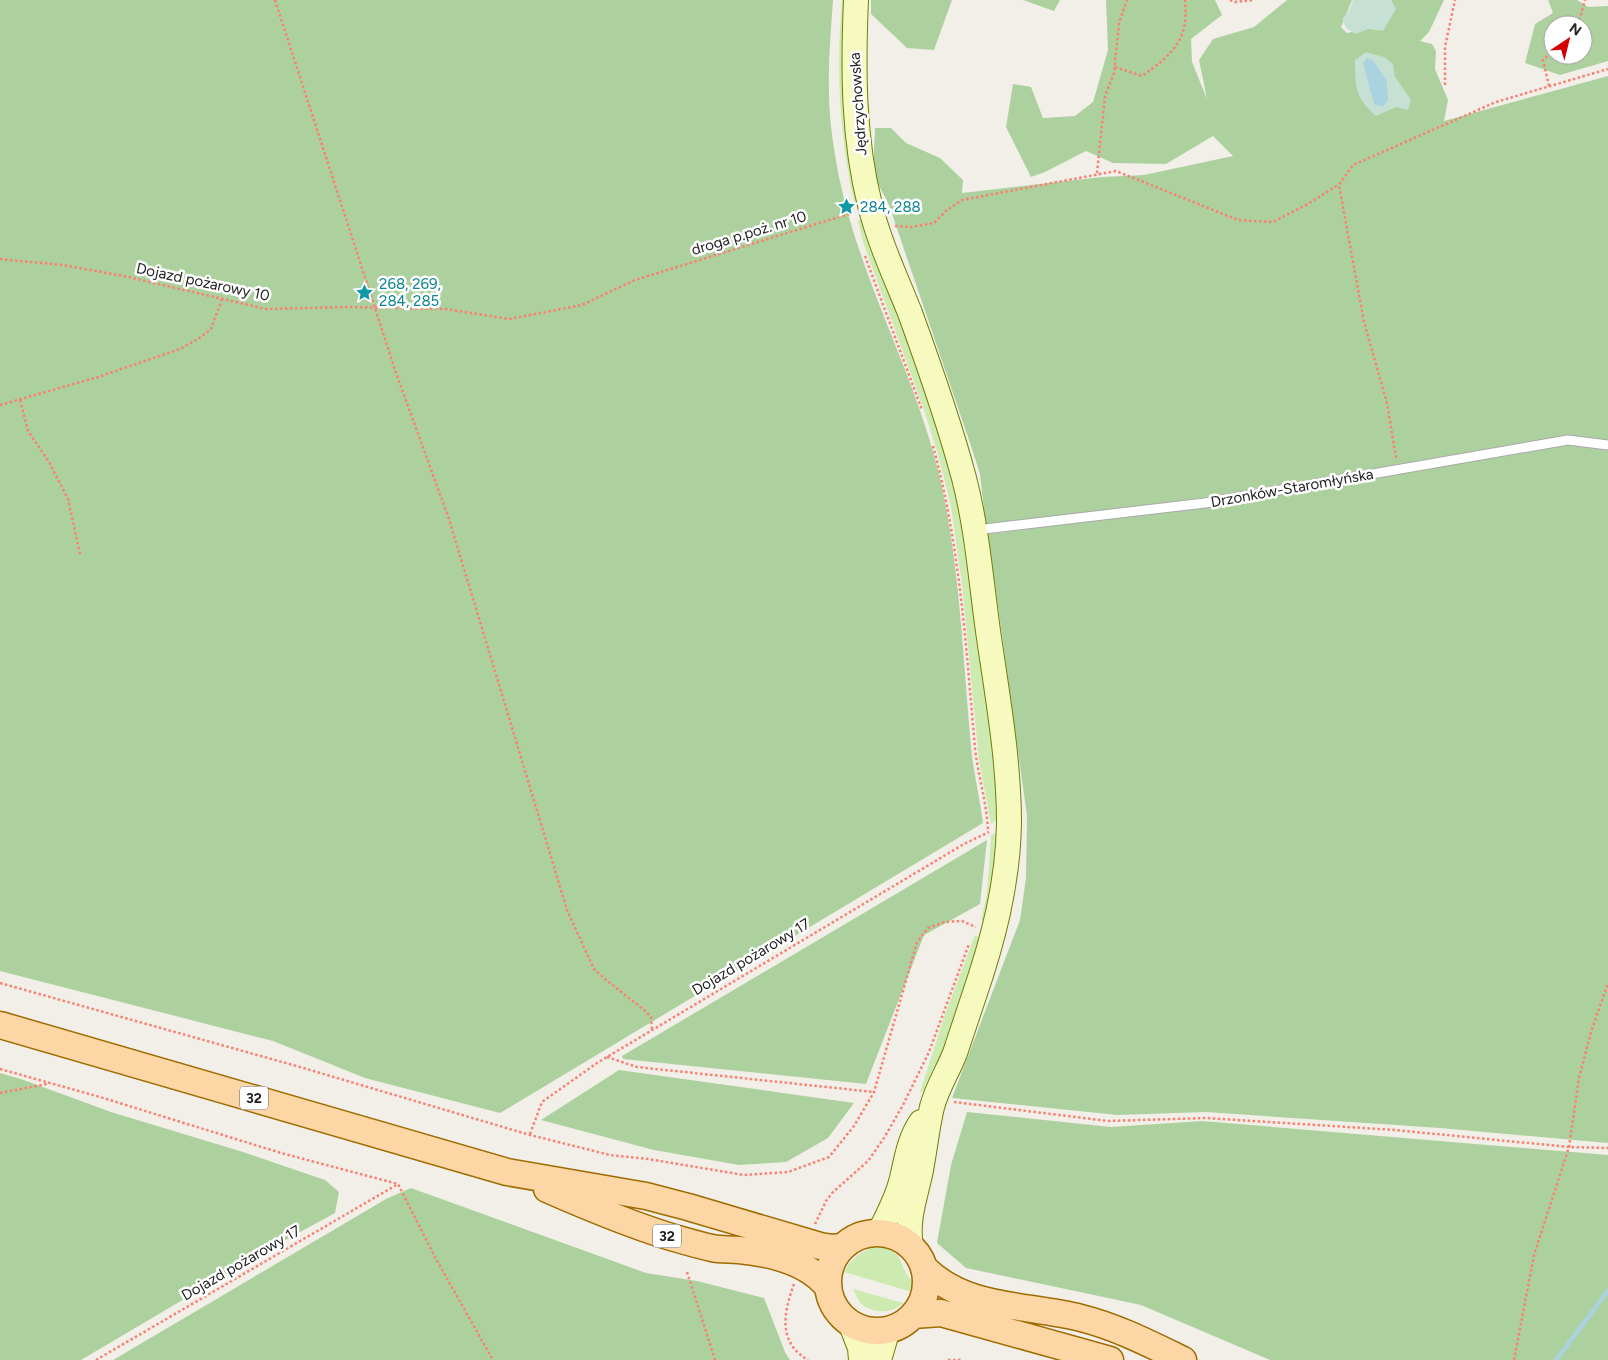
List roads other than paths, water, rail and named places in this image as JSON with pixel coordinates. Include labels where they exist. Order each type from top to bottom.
[{"type":"main road","name":"Jędrzychowska","points":[[856,0],[853,58],[856,116],[862,168],[861,214],[930,368],[964,481],[974,531],[1003,737],[998,828],[1004,883],[980,929],[983,970],[954,1054],[934,1103]]},
{"type":"main road","name":"32","points":[[0,1024],[507,1172],[646,1196],[827,1247],[842,1247]]},
{"type":"main road","points":[[879,1233],[895,1199],[911,1138],[934,1103]]},
{"type":"main road","points":[[913,1315],[924,1294],[926,1284],[908,1232],[934,1103]]},
{"type":"main road","name":"32","points":[[507,1172],[603,1213],[670,1237],[714,1248],[781,1258],[818,1277],[828,1287]]},
{"type":"main road","points":[[1110,1360],[949,1315],[930,1313],[913,1315],[897,1326],[888,1329],[872,1331],[861,1328],[839,1313],[832,1301],[828,1287],[831,1266],[842,1247],[853,1239],[866,1234],[879,1233],[900,1238],[935,1279],[947,1287],[964,1294],[1010,1306],[1065,1314],[1106,1325],[1184,1360]]},
{"type":"main road","points":[[850,1322],[860,1348],[861,1360]]},
{"type":"main road","points":[[879,1360],[888,1329]]},
{"type":"lane","name":"Drzonków-Staromłyńska","points":[[974,531],[1205,503],[1568,440],[1608,445]]},
{"type":"water","points":[[1367,58],[1374,61],[1387,82],[1388,100],[1383,107],[1374,104],[1363,63]]},
{"type":"waterway","points":[[1556,1360],[1608,1291]]},
{"type":"place","name":"284, 288","points":[[846,207]]},
{"type":"place","name":"268, 269, 284, 285","points":[[365,293]]}]
